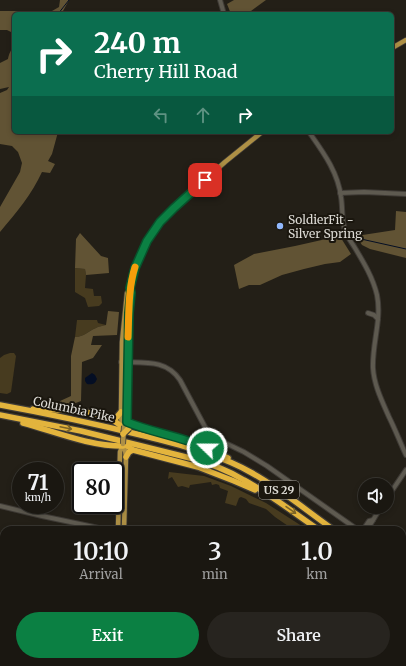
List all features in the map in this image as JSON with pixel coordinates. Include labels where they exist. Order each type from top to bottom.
[{"type":"highway","name":"Columbia Pike","points":[[0,405],[95,425],[170,443],[207,454],[251,472],[328,526]]},
{"type":"highway","points":[[9,407],[98,414],[124,427],[136,426],[190,441],[239,464],[251,472]]},
{"type":"highway","points":[[112,420],[121,412]]},
{"type":"highway","points":[[0,416],[95,444],[110,446],[123,444],[133,450],[198,466],[251,488],[278,502]]},
{"type":"highway","name":"Columbia Pike","points":[[0,416],[81,431],[200,461],[244,480],[313,526]]},
{"type":"highway","points":[[126,456],[133,450]]},
{"type":"main road","points":[[394,47],[406,40]]},
{"type":"main road","points":[[124,427],[121,420],[121,362],[125,312],[127,293],[142,251],[160,222],[174,208],[225,162],[260,134]]},
{"type":"main road","points":[[118,526],[120,452],[123,444],[128,363],[130,288]]},
{"type":"main road","points":[[123,444],[126,456],[124,526]]},
{"type":"street","points":[[220,0],[223,12]]},
{"type":"street","points":[[310,134],[326,155],[337,179],[346,233],[370,275],[375,289],[378,307],[373,358],[375,381],[406,456]]},
{"type":"street","points":[[337,179],[337,188],[342,206]]},
{"type":"street","points":[[340,193],[364,192],[406,194]]},
{"type":"street","points":[[378,307],[368,313],[374,315],[378,319]]},
{"type":"street","points":[[121,362],[154,363],[171,370],[180,380],[205,427],[212,435],[218,440],[244,452],[267,466],[352,526]]},
{"type":"street","points":[[394,488],[406,470]]},
{"type":"street","points":[[0,506],[89,526]]},
{"type":"street","points":[[370,526],[376,514]]},
{"type":"street","points":[[366,526],[369,521],[372,520]]},
{"type":"shaded area","points":[[60,0],[69,0],[63,12],[12,12],[12,34],[7,30],[0,30],[0,11],[52,11],[59,7]]},
{"type":"shaded area","points":[[234,0],[266,0],[250,12],[230,12],[227,4]]},
{"type":"shaded area","points":[[12,48],[12,134],[57,134],[52,154],[48,161],[55,164],[50,173],[42,172],[29,196],[0,232],[0,207],[20,172],[22,163],[18,152],[12,146],[0,144],[0,93],[7,90],[9,87],[0,89],[0,63],[8,59]]},
{"type":"shaded area","points":[[396,211],[406,212],[406,258],[370,249],[362,245],[356,236],[395,230]]},
{"type":"shaded area","points":[[80,233],[101,256],[108,258],[109,273],[86,275],[85,269],[75,268],[76,239]]},
{"type":"shaded area","points":[[335,237],[341,238],[351,254],[340,262],[304,269],[282,275],[260,285],[249,285],[239,289],[234,265],[254,254]]},
{"type":"shaded area","points":[[75,268],[85,269],[85,288],[93,289],[94,296],[101,296],[102,303],[99,306],[88,307],[85,298],[75,292]]},
{"type":"shaded area","points":[[108,311],[119,312],[117,335],[93,336],[91,345],[102,345],[93,358],[82,362],[81,401],[73,404],[61,404],[60,401],[71,396],[71,356],[75,337],[81,336],[97,327],[106,325]]},
{"type":"shaded area","points":[[77,320],[97,320],[98,323],[106,325],[97,327],[81,336],[75,337]]},
{"type":"shaded area","points":[[10,353],[14,353],[16,356],[11,392],[7,394],[0,393],[0,358]]},
{"type":"shaded area","points":[[169,472],[204,476],[231,486],[266,503],[302,526],[288,526],[266,509],[249,503],[246,499],[241,497],[239,498],[236,506],[225,503],[228,491],[220,488],[219,485],[212,485],[211,482],[190,485],[189,488],[182,486],[178,487],[172,477],[168,479]]},
{"type":"water","points":[[92,373],[97,379],[93,384],[87,384],[85,378]]},
{"type":"waterway","points":[[60,12],[69,0]]},
{"type":"waterway","points":[[361,239],[406,249]]},
{"type":"slow traffic","points":[[128,337],[131,293],[130,288],[135,267]]},
{"type":"place","name":"SoldierFit - Silver Spring","points":[[280,226]]},
{"type":"route","points":[[205,180],[160,222],[147,241],[132,276],[129,313],[127,422],[136,426],[190,441],[207,448]]}]
